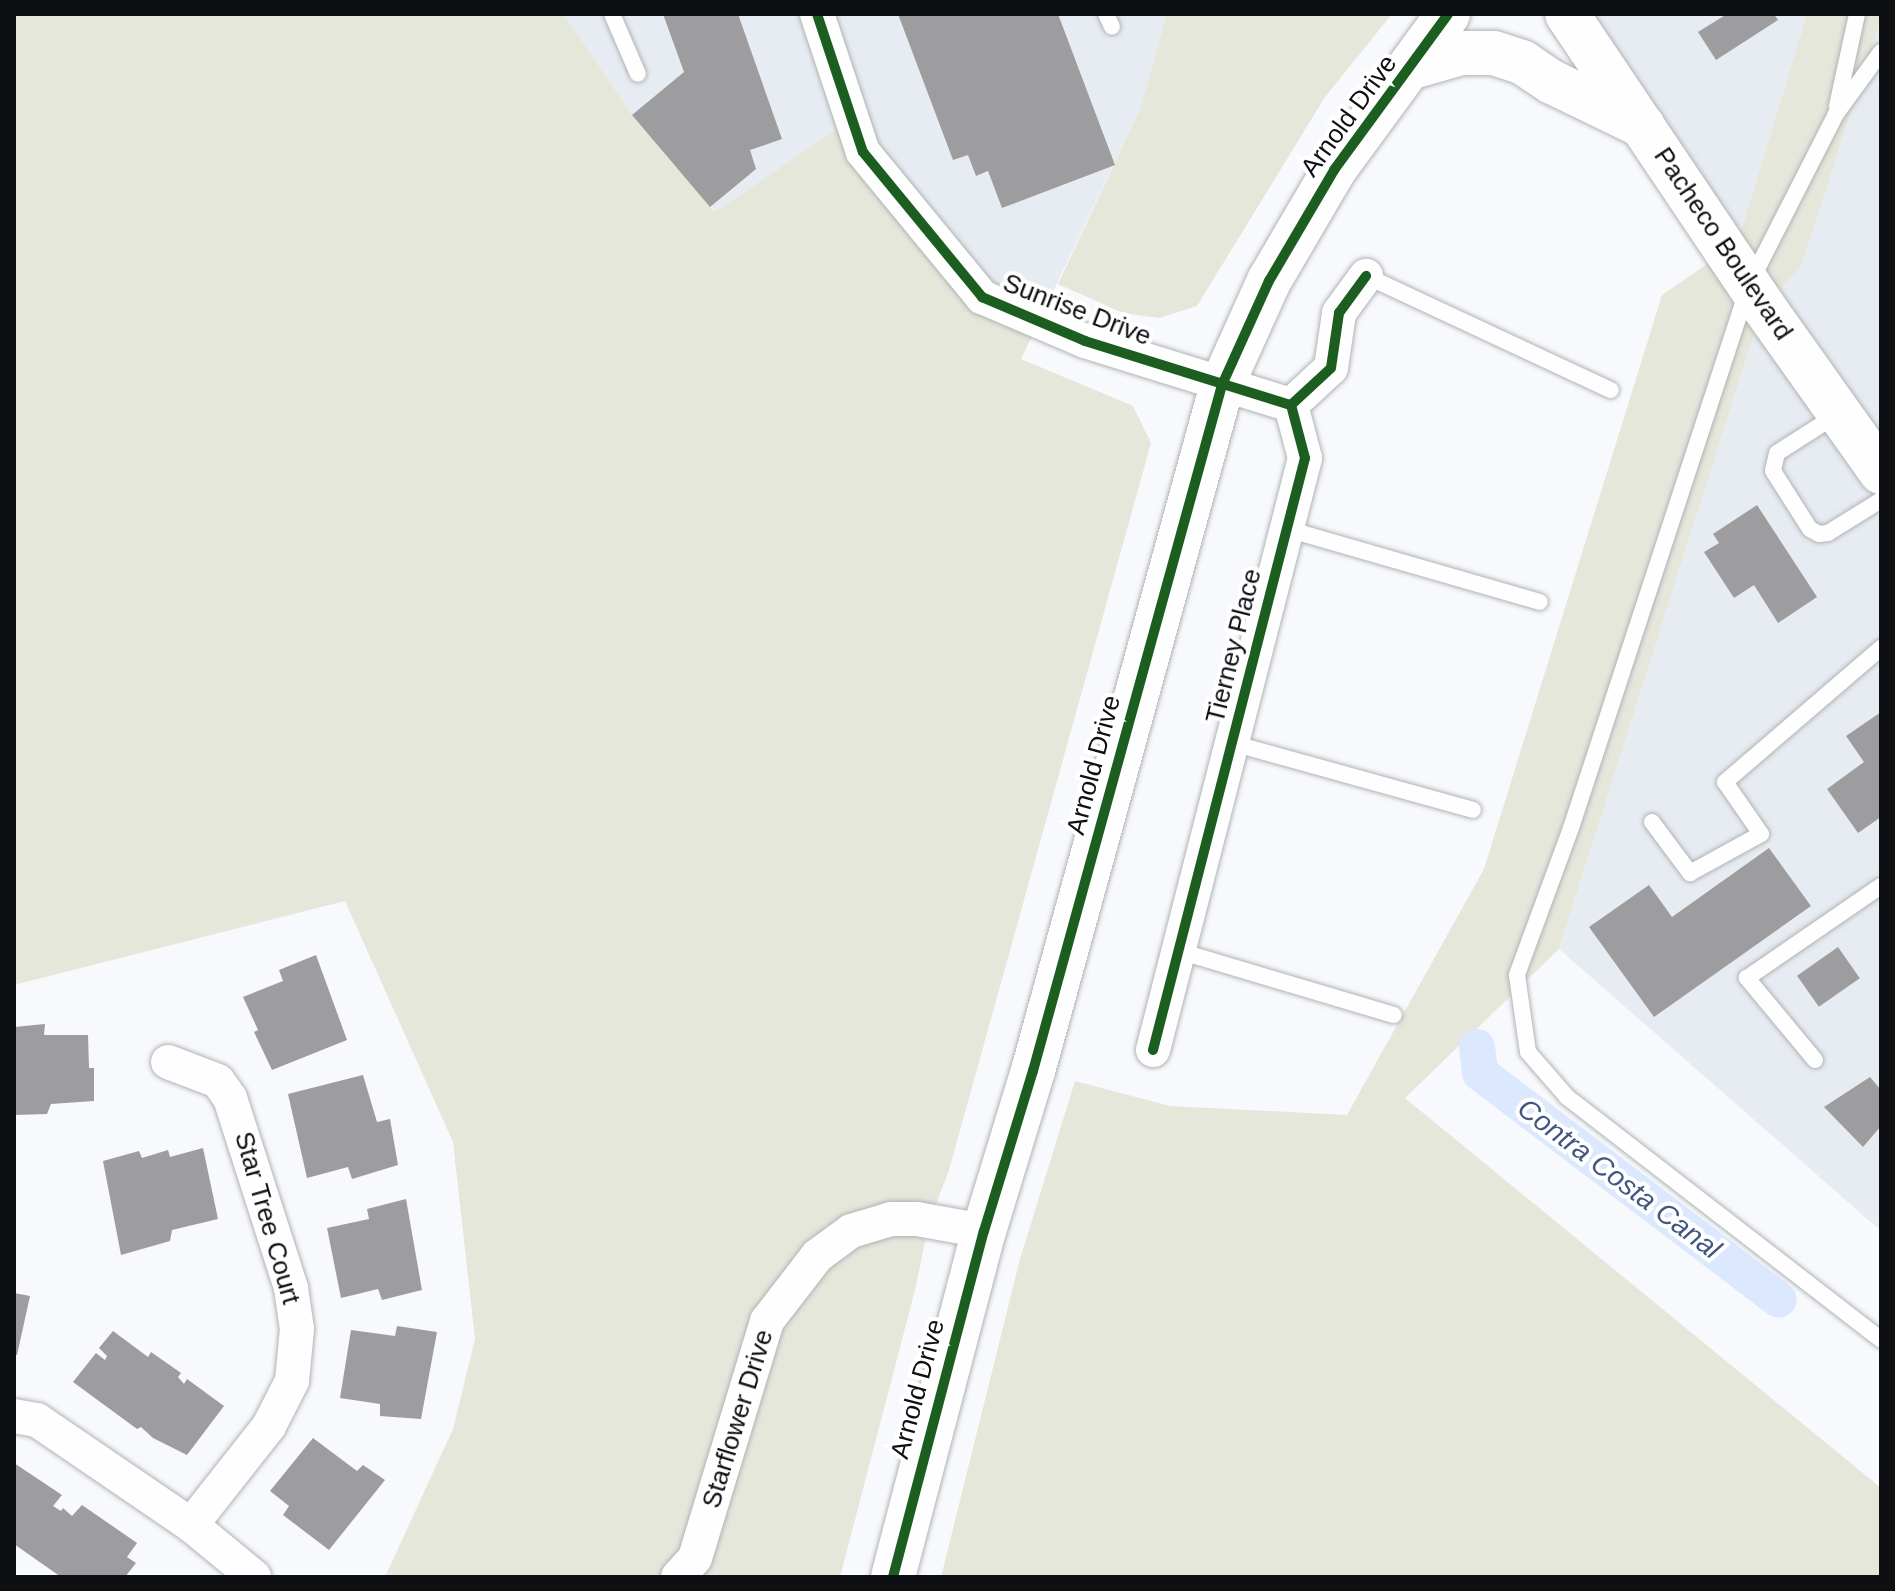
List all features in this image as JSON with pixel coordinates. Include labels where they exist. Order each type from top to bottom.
[{"type":"street","name":"Sunrise Drive","points":[[817,14],[863,152],[982,297],[1085,341],[1291,405]]},
{"type":"street","name":"Arnold Drive","points":[[893,1577],[984,1231],[1036,1058],[1222,385],[1269,281],[1327,182],[1448,14]]},
{"type":"street","name":"Pacheco Boulevard","points":[[1567,14],[1749,285],[1881,472]]},
{"type":"street","points":[[1412,67],[1461,53],[1494,53],[1522,62],[1552,82],[1644,127]]},
{"type":"street","points":[[1291,405],[1331,368],[1339,313],[1366,276]]},
{"type":"street","name":"Tierney Place","points":[[1153,1050],[1305,458],[1291,405]]},
{"type":"street","name":"Star Tree Court","points":[[168,1062],[218,1081],[230,1098],[291,1288],[297,1329],[292,1381],[269,1426],[191,1525]]},
{"type":"street","name":"Starflower Drive","points":[[678,1577],[695,1558],[767,1321],[817,1256],[851,1231],[891,1219],[917,1219],[984,1231]]},
{"type":"street","points":[[14,1416],[37,1420],[191,1525],[254,1577]]},
{"type":"lane","points":[[612,14],[638,74]]},
{"type":"lane","points":[[1836,114],[1857,14]]},
{"type":"lane","points":[[1881,52],[1836,114],[1749,285],[1571,828],[1517,975],[1528,1052],[1567,1097],[1881,1340]]},
{"type":"lane","points":[[1366,276],[1611,390]]},
{"type":"lane","points":[[1840,413],[1777,453],[1773,471],[1810,529],[1819,534],[1828,533],[1881,500]]},
{"type":"lane","points":[[1287,529],[1540,602]]},
{"type":"lane","points":[[1652,822],[1690,873],[1761,834],[1725,782],[1881,648]]},
{"type":"lane","points":[[1232,743],[1473,810]]},
{"type":"lane","points":[[1815,1060],[1747,978],[1881,886]]},
{"type":"lane","points":[[1179,951],[1394,1015]]},
{"type":"shaded area","points":[[14,14],[564,14],[632,115],[715,212],[852,119],[982,297],[1039,321],[1021,359],[1133,406],[1151,443],[949,1170],[929,1223],[915,1290],[840,1577],[385,1577],[453,1429],[475,1339],[453,1142],[345,901],[14,985]]},
{"type":"shaded area","points":[[564,14],[1167,14],[1140,109],[1039,321],[982,297],[852,119],[716,212],[632,115]]},
{"type":"shaded area","points":[[1167,14],[1392,14],[1325,97],[1197,306],[1159,318],[1123,313],[1058,284],[1140,109]]},
{"type":"shaded area","points":[[1567,14],[1807,14],[1733,257]]},
{"type":"shaded area","points":[[1807,14],[1881,14],[1881,19],[1801,267],[1763,306],[1559,949],[1405,1098],[1881,1488],[1881,1577],[941,1577],[1020,1259],[1075,1081],[1170,1106],[1347,1115],[1484,869],[1662,295],[1707,264],[1733,257]]},
{"type":"shaded area","points":[[1881,19],[1881,1231],[1559,949],[1763,306],[1801,267]]},
{"type":"building","points":[[663,14],[738,14],[782,139],[750,150],[756,169],[710,207],[632,115],[684,72]]},
{"type":"building","points":[[898,14],[1058,14],[1115,165],[1002,208],[988,171],[976,176],[968,155],[953,160]]},
{"type":"building","points":[[1727,14],[1774,14],[1778,20],[1716,60],[1698,32]]},
{"type":"building","points":[[1757,505],[1817,597],[1778,623],[1754,585],[1734,598],[1704,552],[1719,543],[1713,534]]},
{"type":"building","points":[[1881,712],[1881,817],[1858,833],[1827,789],[1864,762],[1846,736]]},
{"type":"building","points":[[1769,848],[1811,906],[1654,1017],[1589,927],[1649,885],[1672,917]]},
{"type":"building","points":[[1838,947],[1860,978],[1819,1007],[1797,976]]},
{"type":"building","points":[[316,955],[347,1040],[272,1070],[254,1032],[258,1030],[243,997],[283,981],[279,970]]},
{"type":"building","points":[[45,1024],[44,1035],[88,1035],[89,1068],[94,1068],[94,1101],[51,1104],[47,1114],[14,1115],[14,1027]]},
{"type":"building","points":[[363,1075],[377,1122],[390,1119],[398,1165],[352,1179],[348,1167],[307,1178],[288,1094]]},
{"type":"building","points":[[1870,1077],[1881,1090],[1881,1126],[1863,1147],[1824,1107]]},
{"type":"building","points":[[203,1148],[218,1219],[172,1230],[170,1241],[121,1255],[103,1161],[139,1151],[142,1158],[168,1150],[170,1157]]},
{"type":"building","points":[[406,1199],[422,1290],[382,1300],[378,1289],[341,1298],[327,1228],[369,1219],[367,1209]]},
{"type":"building","points":[[14,1293],[30,1296],[17,1355],[14,1355]]},
{"type":"building","points":[[397,1326],[437,1332],[421,1419],[380,1416],[380,1404],[340,1398],[351,1330],[395,1336]]},
{"type":"building","points":[[113,1331],[148,1357],[151,1352],[181,1373],[178,1377],[184,1384],[187,1379],[224,1406],[187,1455],[153,1438],[141,1427],[137,1429],[73,1382],[96,1353],[105,1360],[107,1356],[99,1348]]},
{"type":"building","points":[[313,1438],[357,1471],[363,1465],[385,1480],[329,1550],[283,1515],[289,1506],[270,1491]]},
{"type":"building","points":[[14,1463],[62,1495],[53,1506],[61,1511],[63,1508],[72,1516],[82,1505],[137,1543],[127,1557],[136,1563],[125,1577],[61,1577],[14,1544]]},
{"type":"waterway","name":"Contra Costa Canal","points":[[1477,1047],[1480,1073],[1779,1300]]},
{"type":"cycle path","points":[[817,14],[863,152],[982,297],[1085,341],[1291,405]]},
{"type":"cycle path","points":[[893,1577],[984,1231],[1033,1071],[1222,385],[1269,281],[1334,170],[1448,14]]},
{"type":"cycle path","points":[[1153,1050],[1305,458],[1291,405],[1331,368],[1339,313],[1366,276]]}]
